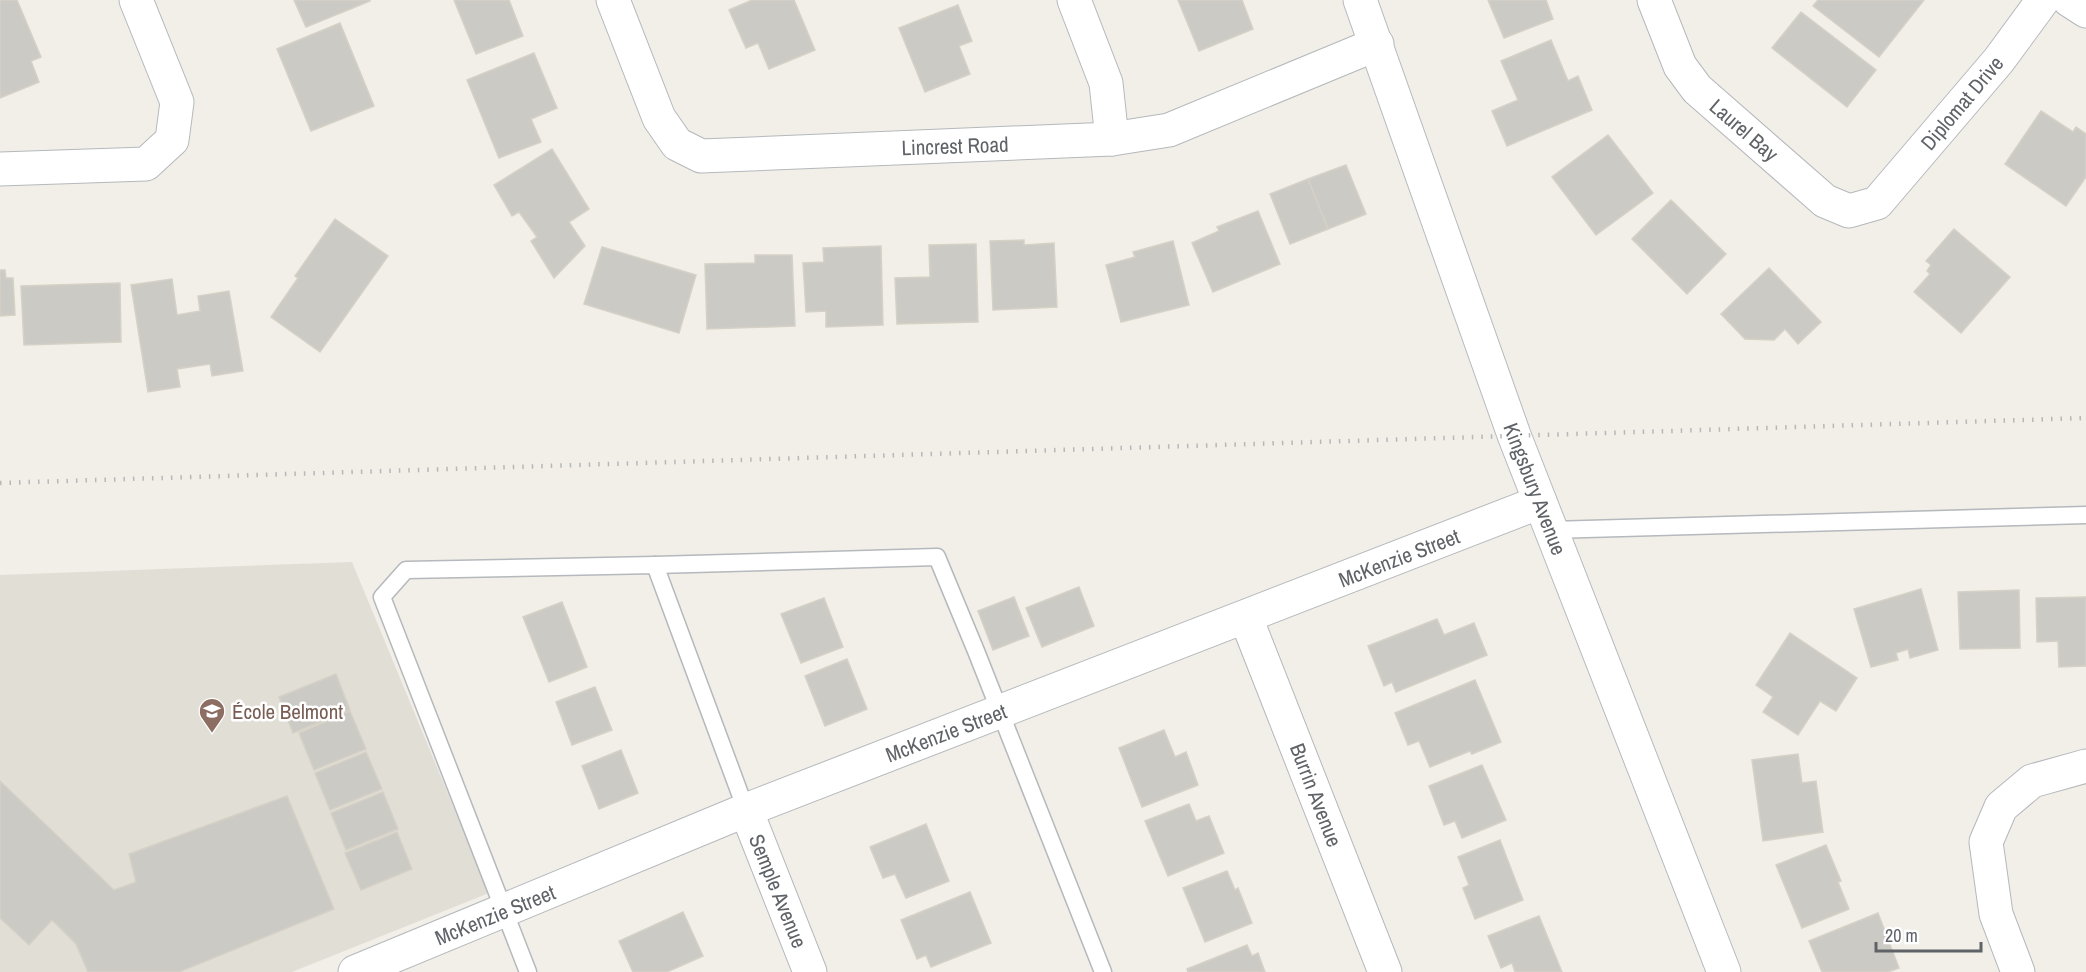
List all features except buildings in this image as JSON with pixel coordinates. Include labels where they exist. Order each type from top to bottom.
[{"type":"street","points":[[0,169],[146,164],[172,140],[177,102],[136,0]]},
{"type":"street","name":"Lincrest Road","points":[[613,0],[658,118],[677,144],[701,156],[1112,139],[1169,130],[1377,44]]},
{"type":"street","points":[[1074,0],[1107,83],[1112,139]]},
{"type":"street","name":"Kingsbury Avenue","points":[[1360,0],[1545,516],[1724,972]]},
{"type":"street","name":"Laurel Bay","points":[[1654,0],[1680,66],[1697,89],[1825,201],[1849,211],[1877,203]]},
{"type":"street","name":"Diplomat Drive","points":[[1877,203],[1999,60],[2043,0]]},
{"type":"street","points":[[2069,0],[2086,11]]},
{"type":"street","name":"McKenzie Street","points":[[355,972],[746,810],[1000,712],[1246,618],[1545,516]]},
{"type":"street","name":"Burrin Avenue","points":[[1246,618],[1385,972]]},
{"type":"street","points":[[2018,972],[1996,914],[1986,842],[2001,807],[2032,781],[2086,766]]},
{"type":"street","name":"Semple Avenue","points":[[746,810],[810,972]]},
{"type":"lane","points":[[1545,516],[2086,515]]},
{"type":"lane","points":[[528,972],[382,597],[406,570],[936,557],[1103,972]]},
{"type":"lane","points":[[656,565],[746,810]]},
{"type":"shaded area","name":"École Belmont","points":[[352,562],[489,893],[292,972],[0,972],[0,575]]},
{"type":"railway","points":[[0,483],[2086,418]]},
{"type":"place","name":"École Belmont","points":[[212,734]]}]
